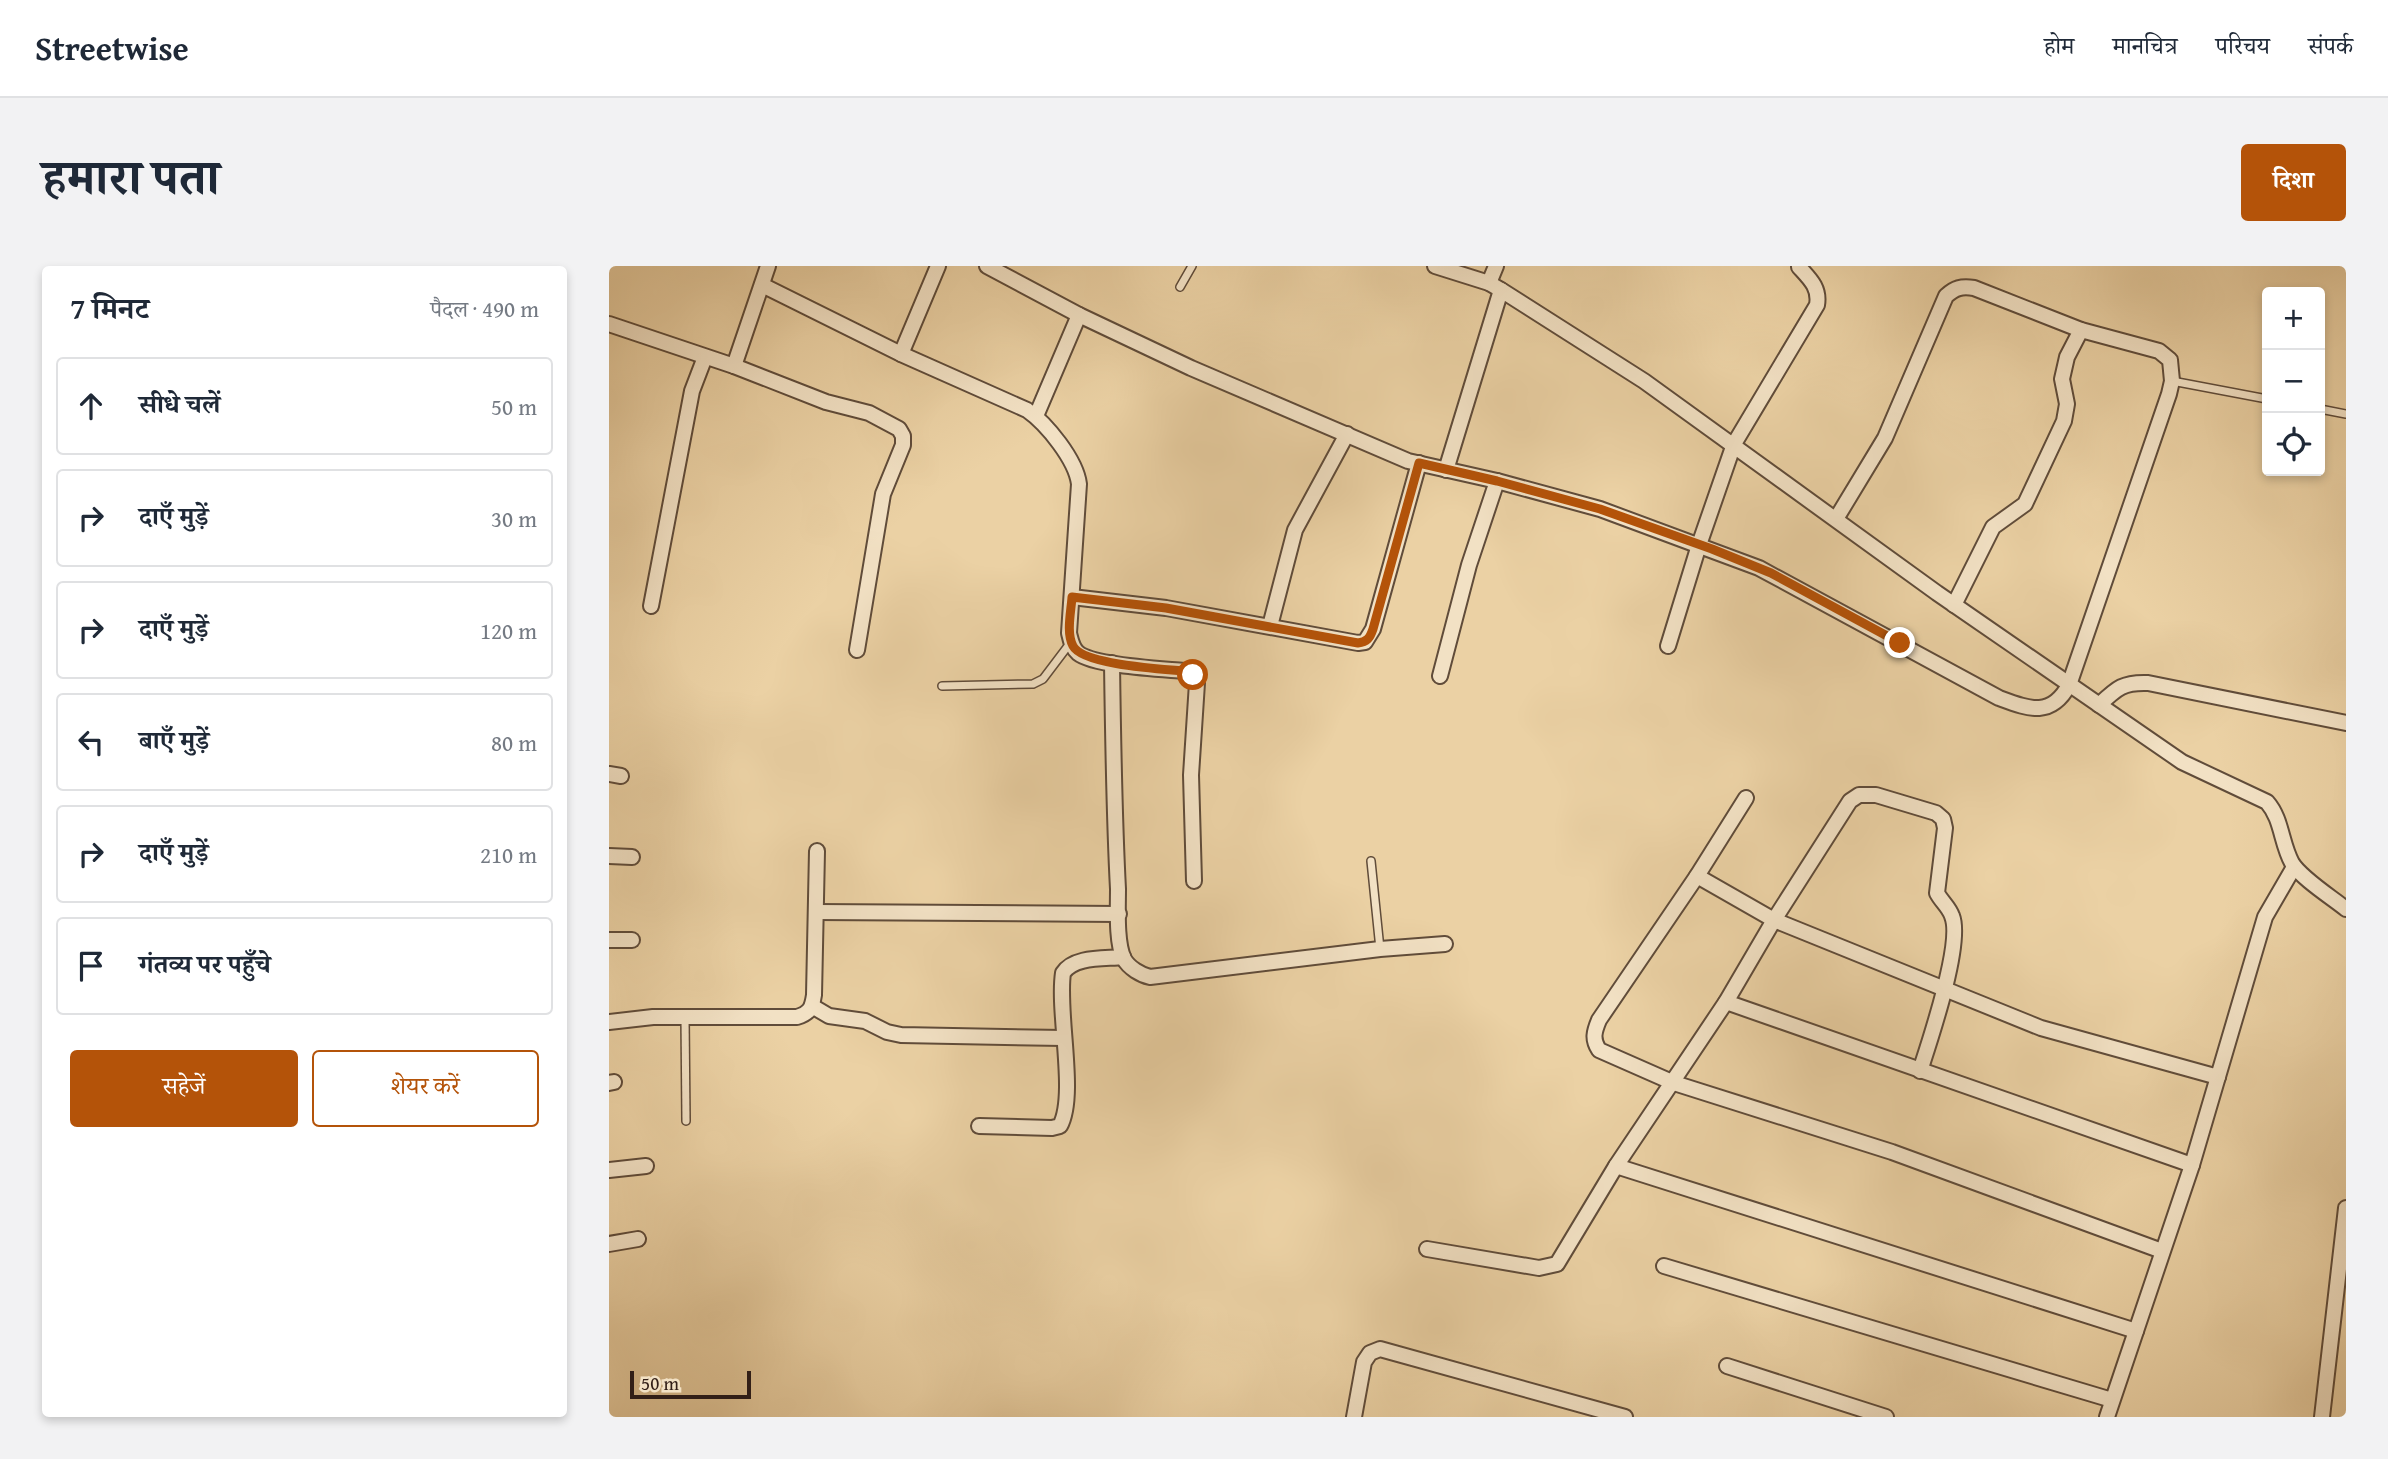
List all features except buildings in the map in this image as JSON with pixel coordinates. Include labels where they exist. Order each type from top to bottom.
[{"type":"street","points":[[734,366],[768,266]]},
{"type":"street","points":[[901,354],[938,266]]},
{"type":"street","points":[[987,266],[1191,368],[1408,461],[1497,481],[1600,509],[1771,573],[1999,698],[2037,709],[2062,698],[2069,685],[2172,381],[2170,360],[2159,351],[2081,330],[1974,288],[1964,286],[1954,289],[1946,296],[1885,439],[1836,519]]},
{"type":"street","points":[[1435,266],[1495,286],[1644,381],[1954,605],[2182,762],[2267,803],[2275,812],[2294,867],[2346,909]]},
{"type":"street","points":[[1446,470],[1495,286],[1496,266]]},
{"type":"street","points":[[1668,646],[1734,444],[1817,305],[1819,295],[1815,286],[1799,267]]},
{"type":"street","points":[[762,285],[901,354],[1027,410],[1044,423],[1077,471],[1079,484],[1069,633],[1071,642],[1081,656],[1112,663],[1184,671],[1193,675],[1197,683],[1191,775],[1194,881]]},
{"type":"street","points":[[1036,416],[1079,314]]},
{"type":"street","points":[[609,324],[734,366],[826,402],[869,414],[899,429],[903,436],[903,445],[883,494],[857,650]]},
{"type":"street","points":[[1954,605],[1993,527],[2025,504],[2064,421],[2067,404],[2064,370],[2067,357],[2081,330]]},
{"type":"street","points":[[651,606],[692,391],[705,357]]},
{"type":"street","points":[[1270,626],[1295,530],[1347,434]]},
{"type":"street","points":[[1072,597],[1166,608],[1358,643],[1365,642],[1370,637],[1419,463]]},
{"type":"street","points":[[1440,676],[1469,565],[1497,481]]},
{"type":"street","points":[[1112,663],[1119,914],[1123,957],[1128,964],[1150,977],[1380,949],[1445,944]]},
{"type":"street","points":[[2099,705],[2118,687],[2133,682],[2148,683],[2346,723]]},
{"type":"street","points":[[1427,1249],[1539,1268],[1557,1264],[1616,1166],[1726,1002],[1774,920],[1850,802],[1859,795],[1877,795],[1936,813],[1943,819],[1945,828],[1937,893],[1952,914],[1954,924],[1945,989],[1920,1071]]},
{"type":"street","points":[[1747,798],[1599,1020],[1594,1031],[1594,1042],[1599,1050],[1674,1083],[1892,1152],[2162,1251]]},
{"type":"street","points":[[609,1022],[653,1017],[797,1017],[806,1014],[813,1006],[817,851]]},
{"type":"street","points":[[609,856],[632,857]]},
{"type":"street","points":[[2107,1417],[2192,1165],[2266,917],[2294,867]]},
{"type":"street","points":[[1697,876],[1774,920],[2063,1036],[2218,1077]]},
{"type":"street","points":[[816,912],[1119,914]]},
{"type":"street","points":[[609,940],[632,940]]},
{"type":"street","points":[[979,1126],[1061,1126],[1067,1107],[1063,973],[1068,965],[1077,962],[1123,957]]},
{"type":"street","points":[[1726,1002],[2192,1165]]},
{"type":"street","points":[[813,1006],[829,1016],[865,1021],[887,1032],[901,1035],[1063,1038]]},
{"type":"street","points":[[609,1170],[646,1166]]},
{"type":"street","points":[[1616,1166],[2136,1331]]},
{"type":"street","points":[[2322,1417],[2346,1208]]},
{"type":"street","points":[[609,1244],[638,1239]]},
{"type":"street","points":[[1664,1266],[2112,1400]]},
{"type":"street","points":[[1354,1417],[1364,1362],[1370,1353],[1380,1349],[1625,1417]]},
{"type":"street","points":[[1727,1366],[1886,1417]]},
{"type":"lane","points":[[1180,287],[1192,266]]},
{"type":"lane","points":[[2172,381],[2262,398]]},
{"type":"lane","points":[[2325,410],[2346,414]]},
{"type":"lane","points":[[942,685],[1033,684],[1043,679],[1071,642]]},
{"type":"lane","points":[[1371,861],[1380,949]]},
{"type":"lane","points":[[685,1017],[686,1121]]},
{"type":"route","points":[[1193,675],[1184,671],[1112,663],[1081,656],[1075,650],[1069,633],[1072,597],[1166,608],[1358,643],[1365,642],[1373,629],[1419,463],[1600,509],[1712,549],[1771,573],[1900,643]]}]
